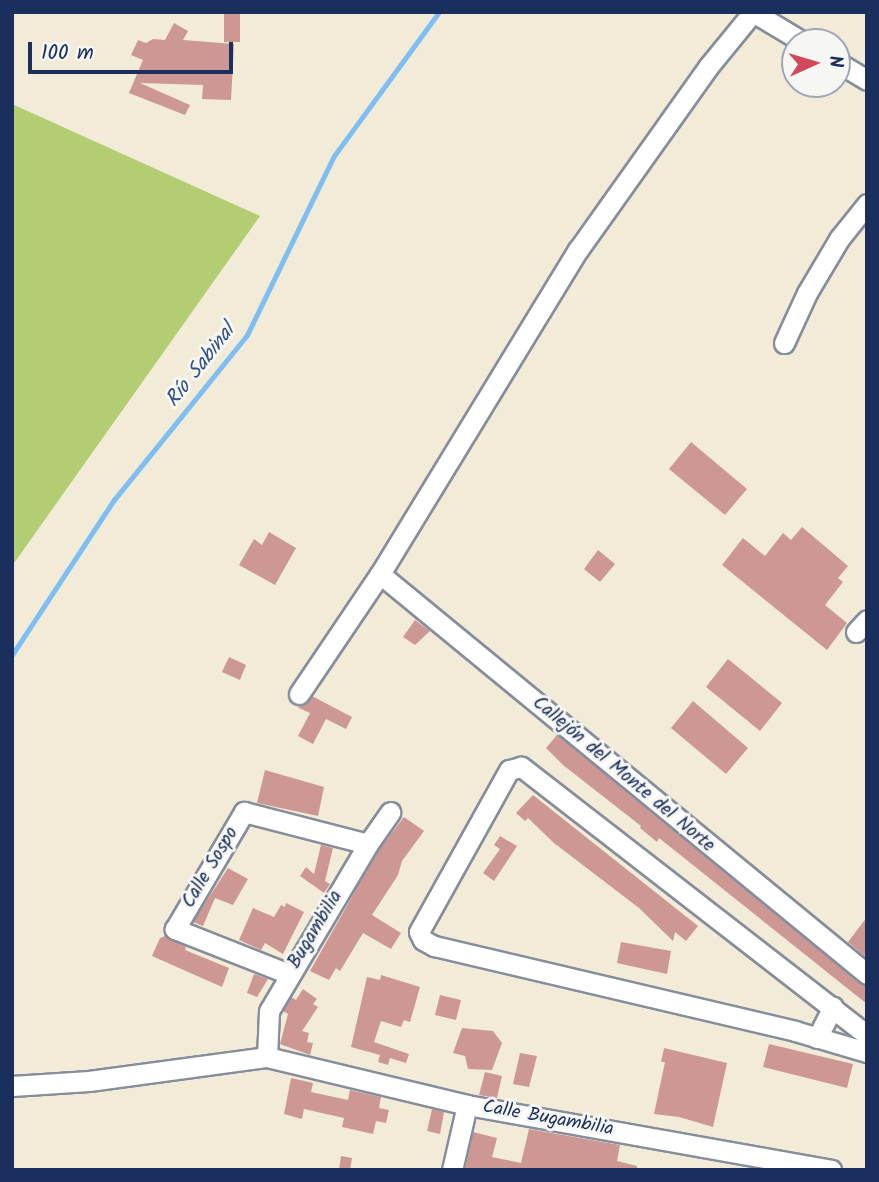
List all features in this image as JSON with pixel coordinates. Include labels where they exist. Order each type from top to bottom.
[{"type":"street","points":[[299,695],[380,574],[482,402],[578,250],[708,67],[753,12],[781,29]]},
{"type":"street","points":[[851,70],[867,80]]},
{"type":"street","points":[[784,343],[807,293],[839,239],[867,204]]},
{"type":"street","name":"Callejón del Monte del Norte","points":[[380,574],[867,974]]},
{"type":"street","points":[[867,1035],[521,767],[509,770],[419,932],[423,940],[434,946],[867,1052]]},
{"type":"street","name":"Calle Sospo","points":[[289,974],[175,929],[244,812],[368,844]]},
{"type":"street","name":"Bugambilia","points":[[267,1057],[269,1011],[368,844],[390,812]]},
{"type":"street","points":[[817,1038],[833,1007]]},
{"type":"street","points":[[12,1086],[89,1082],[267,1057]]},
{"type":"street","name":"Calle Bugambilia","points":[[267,1057],[467,1105],[831,1170]]},
{"type":"street","points":[[452,1170],[467,1105]]},
{"type":"green space","points":[[12,104],[260,216],[12,566]]},
{"type":"building","points":[[224,14],[240,14],[240,42],[224,42]]},
{"type":"building","points":[[174,23],[188,31],[183,40],[234,44],[231,100],[202,99],[203,85],[140,83],[190,105],[185,115],[129,93],[143,60],[131,55],[138,40],[146,43],[153,39],[165,40]]},
{"type":"building","points":[[691,442],[747,489],[725,515],[669,469]]},
{"type":"building","points":[[802,527],[848,566],[838,578],[843,582],[825,605],[847,623],[827,650],[722,565],[743,538],[765,556],[783,533],[791,540]]},
{"type":"building","points":[[269,532],[296,548],[275,585],[239,565],[254,539],[262,545]]},
{"type":"building","points":[[598,550],[615,564],[600,582],[584,569]]},
{"type":"building","points":[[415,620],[430,631],[415,645],[403,637]]},
{"type":"building","points":[[229,657],[246,665],[240,680],[222,672]]},
{"type":"building","points":[[728,659],[782,703],[760,731],[706,687]]},
{"type":"building","points":[[312,696],[352,717],[346,729],[326,719],[313,744],[298,736],[310,713],[297,707],[305,705]]},
{"type":"building","points":[[693,701],[748,748],[726,774],[671,728]]},
{"type":"building","points":[[557,735],[859,983],[867,986],[867,1004],[659,838],[657,842],[640,828],[641,826],[563,765],[546,748]]},
{"type":"building","points":[[265,770],[324,787],[318,816],[257,803]]},
{"type":"building","points":[[533,795],[698,926],[686,941],[675,932],[673,941],[639,908],[554,843],[528,818],[525,821],[516,813]]},
{"type":"building","points":[[404,817],[424,831],[402,861],[398,875],[372,915],[401,933],[391,949],[363,933],[340,971],[336,968],[329,980],[310,971],[378,851]]},
{"type":"building","points":[[500,836],[517,846],[494,881],[483,873],[500,849],[494,845]]},
{"type":"building","points":[[321,845],[333,848],[325,881],[330,884],[324,893],[300,876],[306,867],[314,874]]},
{"type":"building","points":[[228,868],[248,879],[233,905],[215,898],[203,926],[193,922]]},
{"type":"building","points":[[286,903],[304,912],[283,954],[265,943],[261,950],[239,940],[253,908],[274,917],[281,905],[285,907]]},
{"type":"building","points":[[867,917],[867,958],[848,942]]},
{"type":"building","points":[[165,936],[186,947],[185,950],[229,968],[222,987],[152,956],[160,938]]},
{"type":"building","points":[[621,942],[671,951],[667,974],[617,963]]},
{"type":"building","points":[[254,974],[268,979],[257,997],[247,993]]},
{"type":"building","points":[[381,975],[420,987],[410,1022],[404,1020],[401,1027],[381,1021],[374,1042],[409,1054],[406,1063],[390,1058],[388,1065],[378,1062],[380,1055],[351,1047],[367,977],[380,980]]},
{"type":"building","points":[[303,989],[317,999],[313,1004],[318,1007],[302,1031],[309,1033],[307,1042],[313,1043],[310,1055],[280,1044],[288,1014],[283,1011],[291,997],[296,1000]]},
{"type":"building","points":[[440,995],[461,1000],[456,1020],[435,1015]]},
{"type":"building","points":[[462,1028],[493,1031],[502,1043],[492,1070],[468,1069],[465,1056],[453,1053]]},
{"type":"building","points":[[769,1044],[853,1064],[847,1088],[763,1067]]},
{"type":"building","points":[[664,1048],[727,1063],[713,1127],[679,1117],[654,1114],[665,1062],[661,1062]]},
{"type":"building","points":[[520,1053],[537,1056],[529,1087],[513,1084]]},
{"type":"building","points":[[485,1072],[502,1076],[497,1098],[479,1095]]},
{"type":"building","points":[[291,1078],[313,1083],[311,1092],[348,1100],[350,1090],[381,1097],[379,1108],[389,1110],[386,1123],[376,1121],[373,1134],[342,1127],[344,1118],[304,1109],[302,1119],[284,1114]]},
{"type":"building","points":[[432,1109],[444,1112],[440,1134],[427,1131]]},
{"type":"building","points":[[529,1129],[620,1145],[617,1161],[637,1166],[637,1170],[465,1170],[473,1132],[497,1138],[492,1157],[521,1163]]},
{"type":"building","points":[[341,1156],[352,1158],[350,1170],[339,1170]]},
{"type":"waterway","name":"Río Sabinal","points":[[12,655],[114,500],[247,335],[334,156],[439,12]]}]
